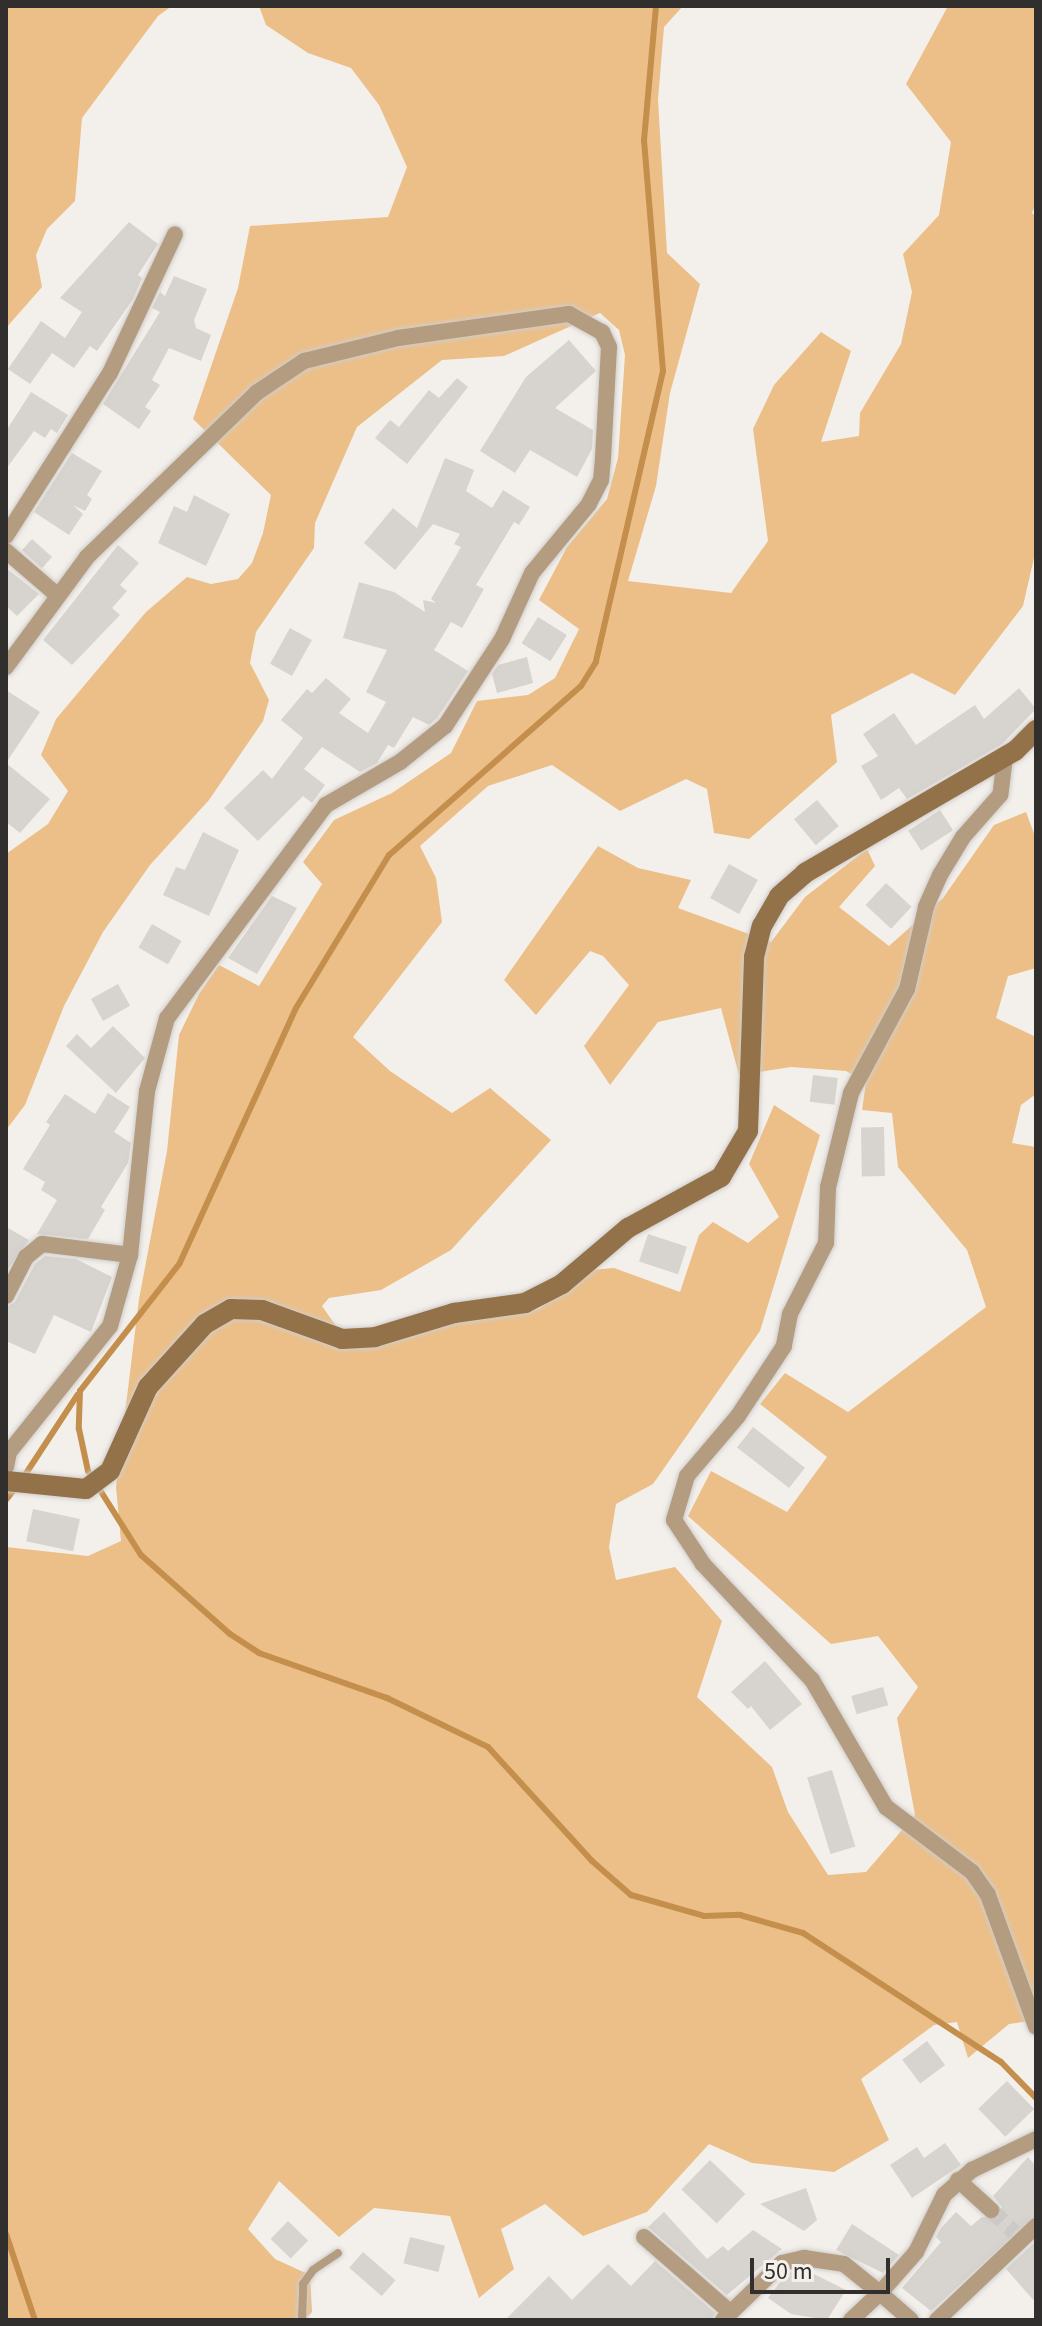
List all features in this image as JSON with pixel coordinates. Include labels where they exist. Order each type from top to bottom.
[{"type":"street","points":[[6,536],[110,373],[175,234]]},
{"type":"street","points":[[6,667],[87,557],[256,393],[304,361],[398,338],[569,314],[602,332],[609,347],[603,458],[601,480],[589,504],[532,573],[502,639],[445,726],[400,762],[326,805],[167,1018],[147,1091],[130,1255],[110,1326],[9,1452],[6,1467]]},
{"type":"street","points":[[6,551],[57,595]]},
{"type":"street","points":[[6,1481],[86,1489],[110,1471],[148,1387],[205,1324],[231,1309],[262,1310],[342,1339],[375,1337],[454,1313],[525,1303],[562,1284],[628,1228],[721,1177],[748,1131],[754,957],[762,926],[779,896],[805,873],[1032,739]]},
{"type":"street","points":[[1005,757],[1000,795],[963,837],[940,875],[926,907],[907,989],[851,1093],[828,1187],[826,1243],[790,1314],[784,1346],[738,1416],[687,1476],[674,1520],[703,1564],[812,1680],[886,1807],[972,1872],[988,1895],[1036,2027]]},
{"type":"street","points":[[6,1296],[26,1257],[42,1244],[130,1255]]},
{"type":"street","points":[[851,2320],[916,2252],[944,2195],[958,2180],[1036,2139]]},
{"type":"street","points":[[958,2180],[991,2210]]},
{"type":"street","points":[[937,2320],[1018,2235],[1036,2226]]},
{"type":"street","points":[[644,2237],[727,2316],[782,2263],[804,2258],[844,2264],[911,2320]]},
{"type":"lane","points":[[302,2320],[303,2284],[313,2270],[338,2253]]},
{"type":"shaded area","points":[[6,6],[172,6],[158,16],[82,118],[75,201],[47,229],[36,255],[42,287],[6,328]]},
{"type":"shaded area","points":[[259,6],[683,6],[664,27],[658,100],[667,253],[700,284],[670,393],[656,486],[628,581],[731,593],[768,541],[753,429],[774,385],[821,332],[851,351],[821,442],[859,436],[860,413],[901,344],[912,292],[903,254],[939,215],[951,142],[906,84],[948,6],[1036,6],[1036,203],[1032,213],[1036,216],[1036,549],[1023,606],[955,695],[912,673],[831,715],[837,762],[749,839],[714,833],[707,789],[686,779],[620,811],[552,765],[488,786],[420,846],[436,878],[442,922],[353,1037],[390,1071],[452,1113],[490,1088],[551,1140],[451,1250],[381,1290],[329,1298],[322,1306],[338,1329],[452,1323],[539,1309],[591,1270],[614,1268],[680,1292],[699,1235],[713,1222],[748,1243],[779,1217],[749,1164],[774,1105],[820,1135],[760,1331],[653,1484],[616,1504],[609,1547],[616,1580],[675,1567],[722,1621],[697,1697],[772,1767],[788,1812],[828,1875],[866,1872],[915,1815],[897,1718],[918,1687],[878,1636],[831,1644],[688,1516],[711,1471],[787,1512],[827,1457],[760,1404],[785,1373],[848,1412],[986,1307],[967,1250],[898,1167],[892,1113],[862,1110],[866,1082],[846,1071],[791,1067],[739,1075],[721,1008],[658,1022],[610,1085],[584,1046],[629,985],[603,956],[590,951],[536,1015],[504,980],[598,846],[638,868],[691,880],[678,908],[771,942],[805,897],[867,849],[875,866],[839,907],[889,946],[943,898],[994,825],[1026,812],[1036,839],[1036,968],[1008,976],[996,1018],[1036,1037],[1036,1094],[1021,1105],[1012,1143],[1036,1147],[1036,2020],[1009,2024],[968,2058],[957,2022],[934,2025],[861,2079],[889,2140],[834,2172],[752,2163],[709,2144],[647,2212],[583,2236],[545,2204],[501,2229],[514,2269],[479,2298],[450,2216],[374,2208],[339,2237],[279,2181],[248,2229],[275,2259],[310,2275],[312,2312],[304,2320],[6,2320],[6,1547],[88,1556],[121,1541],[116,1487],[139,1299],[167,1151],[179,1035],[199,994],[219,965],[259,986],[322,884],[303,862],[334,820],[392,793],[451,753],[477,701],[528,695],[555,678],[579,629],[539,600],[567,547],[607,499],[618,458],[625,355],[619,330],[600,313],[504,356],[442,360],[357,427],[315,523],[314,548],[256,632],[250,663],[269,700],[263,721],[209,800],[150,865],[103,932],[64,1006],[25,1105],[6,1130],[6,854],[48,824],[68,791],[41,755],[56,719],[146,612],[187,577],[211,584],[238,579],[252,563],[263,533],[271,495],[193,419],[238,288],[250,226],[388,217],[407,167],[379,105],[351,68],[308,53],[266,25]]},
{"type":"building","points":[[129,222],[158,244],[138,275],[142,278],[133,299],[97,351],[90,346],[74,368],[52,353],[30,384],[8,369],[41,321],[65,338],[82,312],[60,298]]},
{"type":"building","points":[[174,276],[207,289],[194,320],[196,328],[211,335],[201,361],[169,348],[152,380],[160,385],[145,407],[151,411],[139,429],[103,404],[160,312],[152,308],[160,292],[165,296]]},
{"type":"building","points":[[569,340],[596,371],[555,408],[593,430],[592,449],[577,477],[530,450],[515,473],[480,451],[526,377]]},
{"type":"building","points":[[457,378],[468,387],[407,464],[375,438],[390,420],[399,427],[429,390],[439,398]]},
{"type":"building","points":[[31,392],[68,415],[57,433],[51,429],[45,438],[34,431],[6,469],[6,431]]},
{"type":"building","points":[[72,453],[102,471],[87,495],[92,499],[85,511],[73,505],[83,514],[69,535],[34,512]]},
{"type":"building","points":[[445,458],[474,470],[466,491],[492,508],[503,490],[530,507],[519,525],[514,522],[476,585],[484,589],[462,628],[451,622],[434,650],[468,671],[437,718],[429,725],[413,717],[394,748],[388,745],[377,763],[360,772],[322,747],[304,769],[325,785],[312,803],[303,796],[258,841],[224,808],[263,770],[272,779],[303,738],[281,720],[307,689],[312,693],[326,678],[351,699],[339,713],[368,733],[386,702],[366,692],[387,650],[343,638],[359,582],[394,592],[425,612],[423,600],[436,603],[431,599],[461,547],[454,544],[460,534],[433,524],[395,570],[364,543],[393,508],[417,528]]},
{"type":"building","points":[[194,495],[230,514],[206,566],[158,543],[174,506],[187,512]]},
{"type":"building","points":[[32,539],[52,557],[42,568],[22,550]]},
{"type":"building","points":[[118,545],[139,563],[120,585],[127,591],[112,608],[120,615],[72,665],[43,640]]},
{"type":"building","points":[[6,568],[39,594],[17,616],[6,606]]},
{"type":"building","points":[[538,617],[567,635],[550,661],[522,643]]},
{"type":"building","points":[[290,628],[312,640],[292,676],[270,664]]},
{"type":"building","points":[[527,657],[533,683],[497,693],[492,674],[498,665]]},
{"type":"building","points":[[1019,688],[1036,709],[1002,744],[907,799],[899,788],[881,800],[861,766],[878,756],[863,734],[894,713],[916,745],[975,705],[984,719]]},
{"type":"building","points":[[6,690],[40,712],[6,763]]},
{"type":"building","points":[[6,763],[50,799],[20,833],[6,822]]},
{"type":"building","points":[[817,800],[839,826],[816,845],[794,819]]},
{"type":"building","points":[[940,810],[953,830],[921,851],[908,831]]},
{"type":"building","points":[[203,832],[239,850],[209,916],[163,895],[176,867],[185,870]]},
{"type":"building","points":[[729,864],[758,880],[739,914],[710,898]]},
{"type":"building","points":[[886,883],[912,907],[891,929],[866,905]]},
{"type":"building","points":[[272,896],[297,908],[257,974],[228,958]]},
{"type":"building","points":[[152,924],[181,941],[168,964],[138,947]]},
{"type":"building","points":[[118,984],[130,1006],[103,1021],[91,999]]},
{"type":"building","points":[[113,1026],[145,1058],[116,1093],[66,1046],[77,1034],[91,1048]]},
{"type":"building","points":[[813,1075],[838,1078],[835,1105],[810,1102]]},
{"type":"building","points":[[108,1093],[130,1107],[114,1132],[131,1143],[128,1163],[101,1207],[105,1210],[88,1239],[37,1234],[57,1200],[41,1190],[45,1182],[23,1169],[50,1125],[46,1122],[65,1094],[95,1114]]},
{"type":"building","points":[[861,1127],[884,1127],[885,1176],[862,1176]]},
{"type":"building","points":[[6,1227],[29,1240],[6,1272]]},
{"type":"building","points":[[648,1234],[687,1247],[678,1274],[639,1262]]},
{"type":"building","points":[[45,1256],[76,1259],[112,1277],[91,1332],[54,1315],[35,1354],[6,1341],[6,1307],[15,1302],[35,1264]]},
{"type":"building","points":[[753,1427],[805,1468],[789,1488],[737,1447]]},
{"type":"building","points":[[33,1509],[80,1519],[73,1551],[26,1541]]},
{"type":"building","points":[[765,1661],[802,1704],[770,1730],[751,1706],[748,1709],[731,1692]]},
{"type":"building","points":[[883,1687],[888,1705],[857,1714],[851,1696]]},
{"type":"building","points":[[832,1770],[855,1847],[831,1854],[807,1778]]},
{"type":"building","points":[[927,2041],[945,2065],[920,2084],[902,2060]]},
{"type":"building","points":[[1007,2081],[1034,2109],[1005,2137],[978,2109]]},
{"type":"building","points":[[945,2143],[961,2165],[912,2198],[890,2165],[917,2147],[924,2158]]},
{"type":"building","points":[[1028,2157],[1036,2166],[1036,2215],[931,2311],[902,2288],[941,2242],[936,2237],[940,2229],[956,2212],[971,2226],[982,2217],[999,2218],[1002,2207],[993,2196]]},
{"type":"building","points":[[710,2160],[745,2194],[717,2224],[682,2189]]},
{"type":"building","points":[[806,2188],[817,2220],[804,2231],[760,2204]]},
{"type":"building","points":[[664,2212],[707,2259],[723,2246],[728,2251],[753,2230],[782,2249],[727,2295],[648,2227]]},
{"type":"building","points":[[288,2221],[308,2240],[291,2258],[271,2239]]},
{"type":"building","points":[[852,2224],[899,2255],[883,2273],[836,2250]]},
{"type":"building","points":[[410,2237],[445,2246],[438,2272],[403,2263]]},
{"type":"building","points":[[1036,2241],[1036,2303],[1006,2269]]},
{"type":"building","points":[[363,2252],[395,2280],[382,2296],[349,2268]]},
{"type":"building","points":[[655,2261],[715,2313],[712,2320],[505,2320],[549,2276],[572,2300],[608,2264],[631,2286]]},
{"type":"building","points":[[804,2269],[846,2290],[827,2320],[791,2314],[768,2298],[787,2273]]},
{"type":"waterway","points":[[656,6],[644,140],[663,371],[596,662],[581,686],[389,855],[296,1008],[180,1263],[80,1391],[79,1429],[88,1471],[141,1555],[230,1634],[259,1653],[387,1698],[488,1747],[592,1861],[631,1895],[704,1916],[740,1915],[803,1933],[1001,2062],[1036,2098]]},
{"type":"waterway","points":[[23,1478],[78,1394]]},
{"type":"waterway","points":[[6,1500],[16,1487]]},
{"type":"waterway","points":[[6,2234],[35,2320]]},
{"type":"tunnel","points":[[991,2210],[1014,2232]]}]
